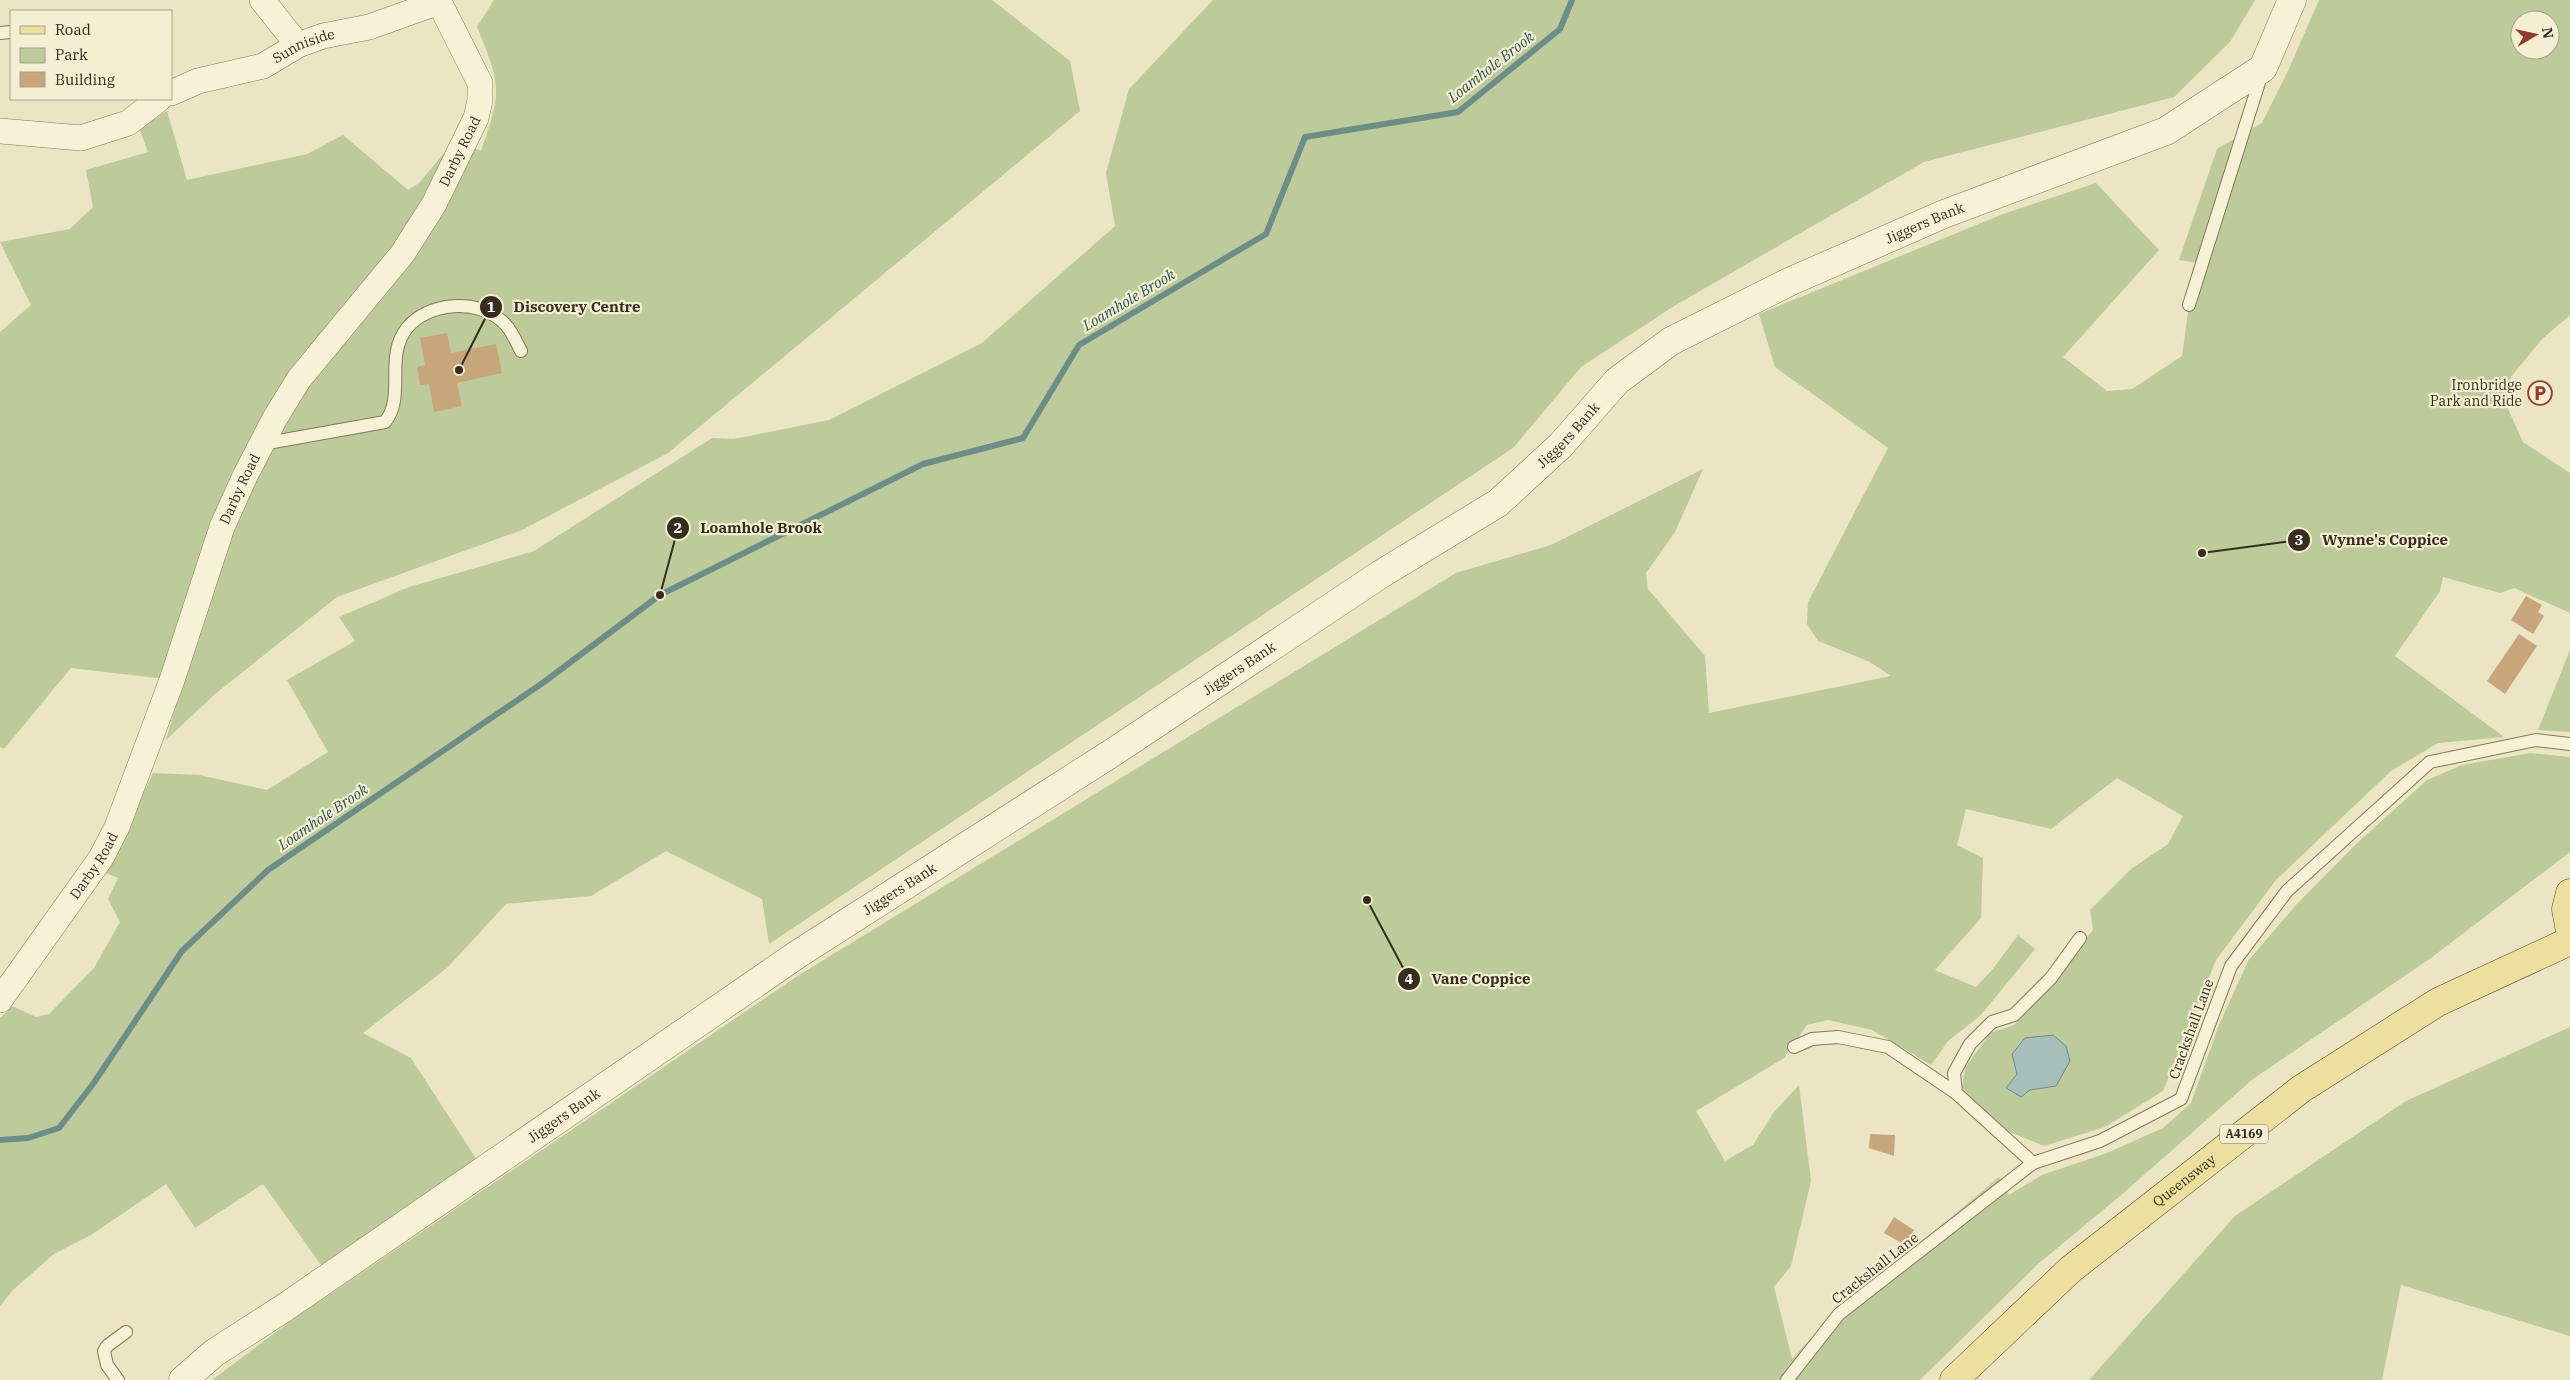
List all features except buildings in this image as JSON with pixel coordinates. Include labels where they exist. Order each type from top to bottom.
[{"type":"main road","points":[[2570,893],[2566,909],[2570,932]]},
{"type":"main road","name":"Queensway","points":[[1954,1380],[2071,1269],[2301,1089],[2438,1002],[2570,941]]},
{"type":"street","points":[[262,0],[298,45]]},
{"type":"street","points":[[2263,68],[2292,0]]},
{"type":"street","name":"Sunniside","points":[[172,93],[198,81],[263,66],[298,45],[323,36],[369,27],[439,1]]},
{"type":"street","name":"Darby Road","points":[[0,1000],[101,858],[117,827],[172,680],[222,527],[262,444],[299,379],[403,253],[434,204],[476,118],[480,100],[480,83],[439,1]]},
{"type":"street","name":"Jiggers Bank","points":[[183,1380],[214,1353],[308,1292],[798,954],[1118,749],[1382,574],[1498,503],[1562,445],[1617,381],[1671,341],[1790,282],[1944,214],[2166,131],[2263,68]]},
{"type":"street","points":[[0,131],[81,138],[128,123],[158,100]]},
{"type":"lane","points":[[2189,305],[2263,68]]},
{"type":"lane","points":[[262,444],[385,422],[394,408],[395,357],[400,342],[406,330],[416,319],[430,310],[476,308],[492,314],[504,322],[521,351]]},
{"type":"lane","name":"Crackshall Lane","points":[[1787,1380],[1840,1314],[2033,1163],[2100,1141],[2181,1099],[2231,966],[2287,890],[2430,762],[2536,740],[2570,744]]},
{"type":"lane","points":[[1956,1093],[1954,1073],[1970,1044],[1992,1022],[2014,1015],[2051,978],[2080,938]]},
{"type":"lane","points":[[1794,1047],[1812,1039],[1838,1037],[1888,1047],[1956,1093],[2033,1163]]},
{"type":"lane","points":[[118,1380],[106,1365],[104,1351],[107,1346],[126,1332]]},
{"type":"green space","points":[[494,0],[992,0],[1070,61],[1080,111],[668,453],[522,530],[337,597],[215,694],[166,740],[183,681],[71,668],[4,749],[0,747],[0,332],[31,305],[0,242],[70,229],[93,207],[86,170],[148,152],[139,128],[167,111],[187,180],[307,154],[343,135],[408,190],[419,183],[455,140],[481,151],[493,114],[496,88],[491,62],[477,27]]},
{"type":"green space","points":[[1213,0],[2255,0],[2230,42],[2174,97],[1924,162],[1674,306],[1581,367],[1513,448],[769,944],[762,899],[666,851],[591,896],[506,904],[448,967],[363,1033],[411,1058],[477,1160],[321,1265],[263,1184],[195,1228],[166,1184],[91,1235],[54,1254],[13,1290],[0,1306],[0,1018],[12,1006],[36,1017],[49,1014],[94,968],[120,922],[108,899],[118,878],[106,873],[153,773],[199,775],[267,790],[328,752],[287,680],[355,641],[339,617],[409,587],[534,551],[712,438],[734,439],[829,420],[982,343],[1115,226],[1106,173],[1129,89]]},
{"type":"green space","points":[[2319,0],[2570,0],[2570,315],[2541,340],[2511,377],[2508,409],[2523,442],[2570,473],[2570,613],[2514,588],[2500,593],[2443,577],[2440,591],[2395,656],[2504,737],[2438,743],[2391,771],[2276,880],[2216,960],[2163,1091],[2105,1127],[2044,1146],[2000,1128],[1962,1088],[1965,1068],[1990,1033],[2014,1025],[2093,930],[2090,910],[2131,869],[2168,844],[2183,816],[2117,778],[2051,829],[1966,809],[1957,845],[1983,858],[1981,918],[1935,970],[1976,987],[1992,970],[2018,935],[2035,949],[1980,1016],[1948,1041],[1931,1065],[1872,1030],[1828,1020],[1807,1025],[1784,1058],[1696,1111],[1725,1161],[1753,1145],[1774,1112],[1799,1085],[1811,1181],[1791,1266],[1774,1287],[1792,1359],[1856,1289],[1894,1266],[1999,1177],[2009,1195],[2042,1175],[2107,1153],[2163,1128],[2191,1103],[2219,1025],[2248,961],[2296,905],[2356,844],[2427,780],[2462,765],[2530,753],[2570,757],[2570,852],[2431,958],[2253,1079],[2120,1196],[2038,1264],[1920,1380],[212,1380],[288,1323],[799,975],[1456,573],[1551,545],[1703,469],[1675,532],[1646,573],[1648,589],[1705,656],[1709,713],[1891,676],[1870,662],[1818,641],[1807,624],[1808,602],[1888,448],[1775,367],[1759,314],[2003,214],[2096,183],[2159,250],[2063,357],[2107,391],[2132,389],[2182,356],[2189,305],[2206,264],[2179,260],[2217,149],[2262,123],[2288,71]],"holes":[[[2017,1074],[2056,1086],[2030,1090],[2006,1088]]]},
{"type":"green space","points":[[2570,650],[2570,732],[2538,730]]},
{"type":"green space","points":[[2570,1027],[2570,1336],[2401,1285],[2382,1380],[2089,1380],[2235,1216],[2406,1101]]},
{"type":"water","points":[[2053,1035],[2066,1046],[2070,1061],[2056,1086],[2030,1090],[2021,1097],[2006,1088],[2017,1074],[2012,1054],[2025,1038]]},
{"type":"waterway","name":"Loamhole Brook","points":[[0,1140],[28,1138],[59,1128],[93,1084],[182,951],[268,870],[544,682],[660,595],[923,464],[1023,438],[1079,345],[1266,234],[1305,137],[1458,112],[1560,29],[1572,0]]},
{"type":"place","name":"Discovery Centre","points":[[459,370]]},
{"type":"place","name":"Ironbridge Park and Ride","points":[[2540,393]]},
{"type":"place","name":"Wynne's Coppice","points":[[2202,553]]},
{"type":"place","name":"Loamhole Brook","points":[[660,595]]},
{"type":"place","name":"Vane Coppice","points":[[1367,900]]}]
